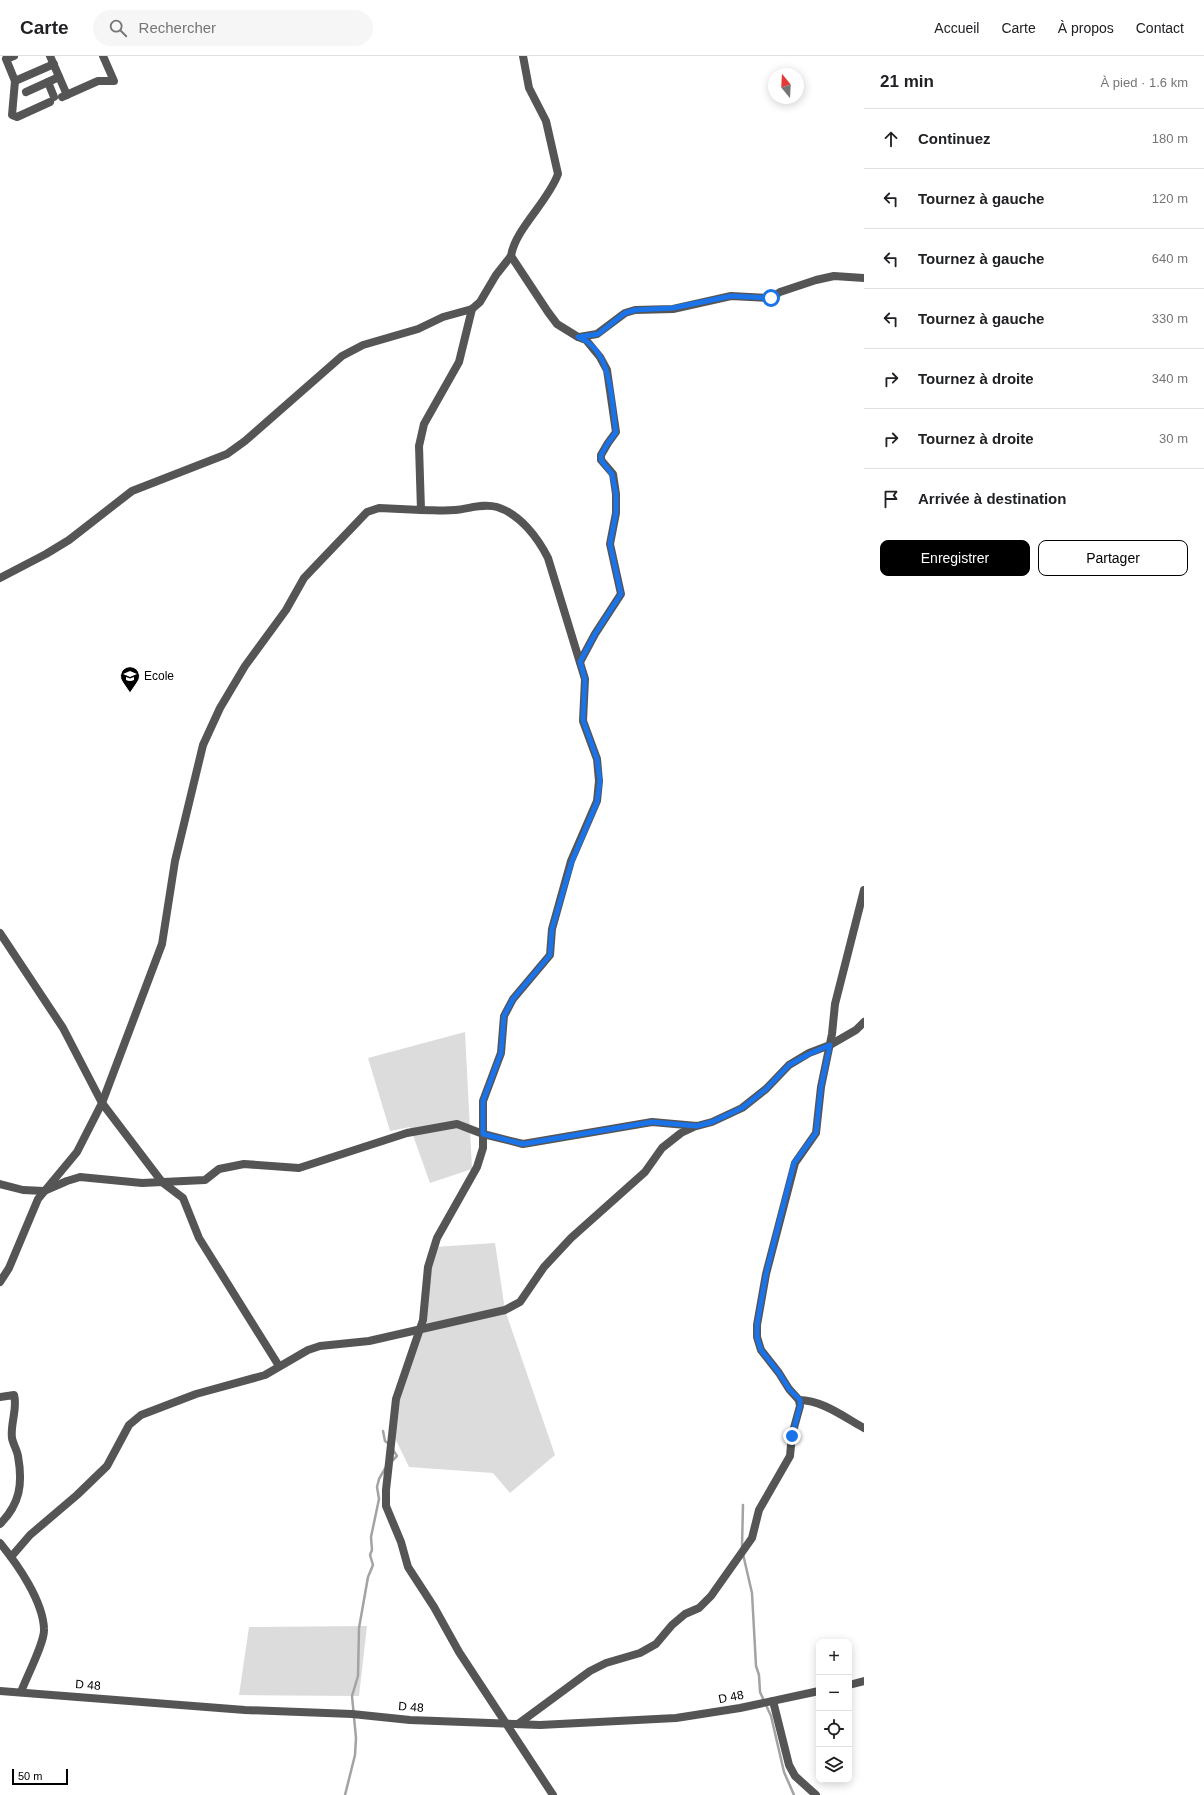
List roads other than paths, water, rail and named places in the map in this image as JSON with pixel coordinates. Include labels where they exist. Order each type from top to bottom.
[{"type":"street","points":[[14,56],[6,59],[15,81],[12,115],[17,117],[98,81],[114,81],[102,56]]},
{"type":"street","points":[[0,578],[69,540],[132,491],[227,454],[245,441],[342,356],[363,345],[418,329],[443,317],[472,309],[480,302],[496,275],[511,256],[512,249],[522,231],[539,208],[558,174],[546,121],[529,88],[522,56]]},
{"type":"street","points":[[15,81],[52,60],[59,77],[58,98]]},
{"type":"street","points":[[26,92],[59,77]]},
{"type":"street","points":[[48,82],[58,98]]},
{"type":"street","points":[[511,256],[557,324],[578,337],[586,340],[600,357],[608,370],[616,432],[601,455],[601,460],[612,474],[616,494],[616,513],[610,544],[621,594],[595,634],[580,662]]},
{"type":"street","points":[[578,337],[598,334],[625,313],[635,310],[673,308],[731,296],[771,298],[780,292],[816,280],[834,276],[864,278]]},
{"type":"street","points":[[421,510],[419,446],[424,424],[459,362],[472,309]]},
{"type":"street","points":[[0,1282],[9,1268],[38,1199],[77,1152],[102,1103],[162,944],[175,861],[203,745],[220,708],[245,666],[286,610],[304,578],[367,512],[379,508],[456,510],[481,506],[497,507],[526,525],[548,558],[585,679],[583,720],[597,759],[600,781],[597,802],[572,861],[552,929],[550,955],[513,999],[504,1016],[501,1053],[483,1101],[483,1148],[477,1167],[437,1238],[428,1267],[423,1320],[396,1399],[386,1490],[386,1506],[401,1542],[408,1567],[434,1607],[459,1652],[552,1795]]},
{"type":"street","points":[[864,890],[835,1004],[830,1045],[821,1087],[816,1133],[794,1163],[766,1274],[757,1325],[757,1337],[761,1350],[779,1373],[789,1389],[800,1400],[810,1400],[824,1406],[864,1428]]},
{"type":"street","points":[[0,933],[63,1028],[102,1103],[162,1182],[183,1198],[199,1238],[279,1366]]},
{"type":"street","points":[[11,1557],[30,1535],[78,1495],[107,1466],[129,1425],[141,1415],[196,1394],[264,1375],[308,1350],[320,1346],[370,1341],[420,1328],[505,1310],[520,1302],[544,1266],[571,1238],[645,1172],[662,1148],[681,1133],[697,1126],[712,1122],[742,1108],[766,1089],[789,1065],[830,1045],[856,1030],[864,1022]]},
{"type":"street","points":[[0,1184],[23,1190],[44,1191],[80,1177],[142,1183],[206,1180],[219,1169],[244,1164],[299,1168],[407,1133],[457,1124],[483,1134],[523,1144],[652,1122],[697,1126]]},
{"type":"street","points":[[0,1397],[14,1395],[16,1400],[12,1420],[12,1438],[18,1456],[19,1480],[19,1496],[16,1505],[0,1524]]},
{"type":"street","points":[[518,1724],[590,1671],[606,1662],[640,1653],[656,1644],[672,1625],[685,1614],[699,1608],[711,1596],[752,1538],[759,1510],[790,1456],[792,1436],[800,1406],[800,1400]]},
{"type":"street","points":[[0,1543],[11,1557],[38,1601],[44,1630],[42,1641],[21,1692]]},
{"type":"street","points":[[852,1683],[864,1681]]},
{"type":"street","name":"D 48","points":[[0,1691],[245,1710],[355,1714],[410,1720],[540,1725],[676,1718],[773,1701],[816,1692]]},
{"type":"street","points":[[773,1701],[789,1765],[795,1776],[816,1795]]},
{"type":"waterway","points":[[383,1431],[385,1441],[389,1444]]},
{"type":"waterway","points":[[392,1461],[397,1456],[393,1450]]},
{"type":"waterway","points":[[345,1795],[355,1755],[356,1738],[352,1696],[358,1676],[359,1628],[368,1577],[373,1565],[370,1555],[372,1550],[371,1537],[379,1499],[377,1487],[379,1479],[386,1467]]},
{"type":"waterway","points":[[742,1547],[743,1505]]},
{"type":"waterway","points":[[743,1554],[752,1593],[756,1666],[759,1675],[760,1692],[771,1716],[784,1772],[794,1795]]},
{"type":"place","name":"Ecole","points":[[130,693]]}]
